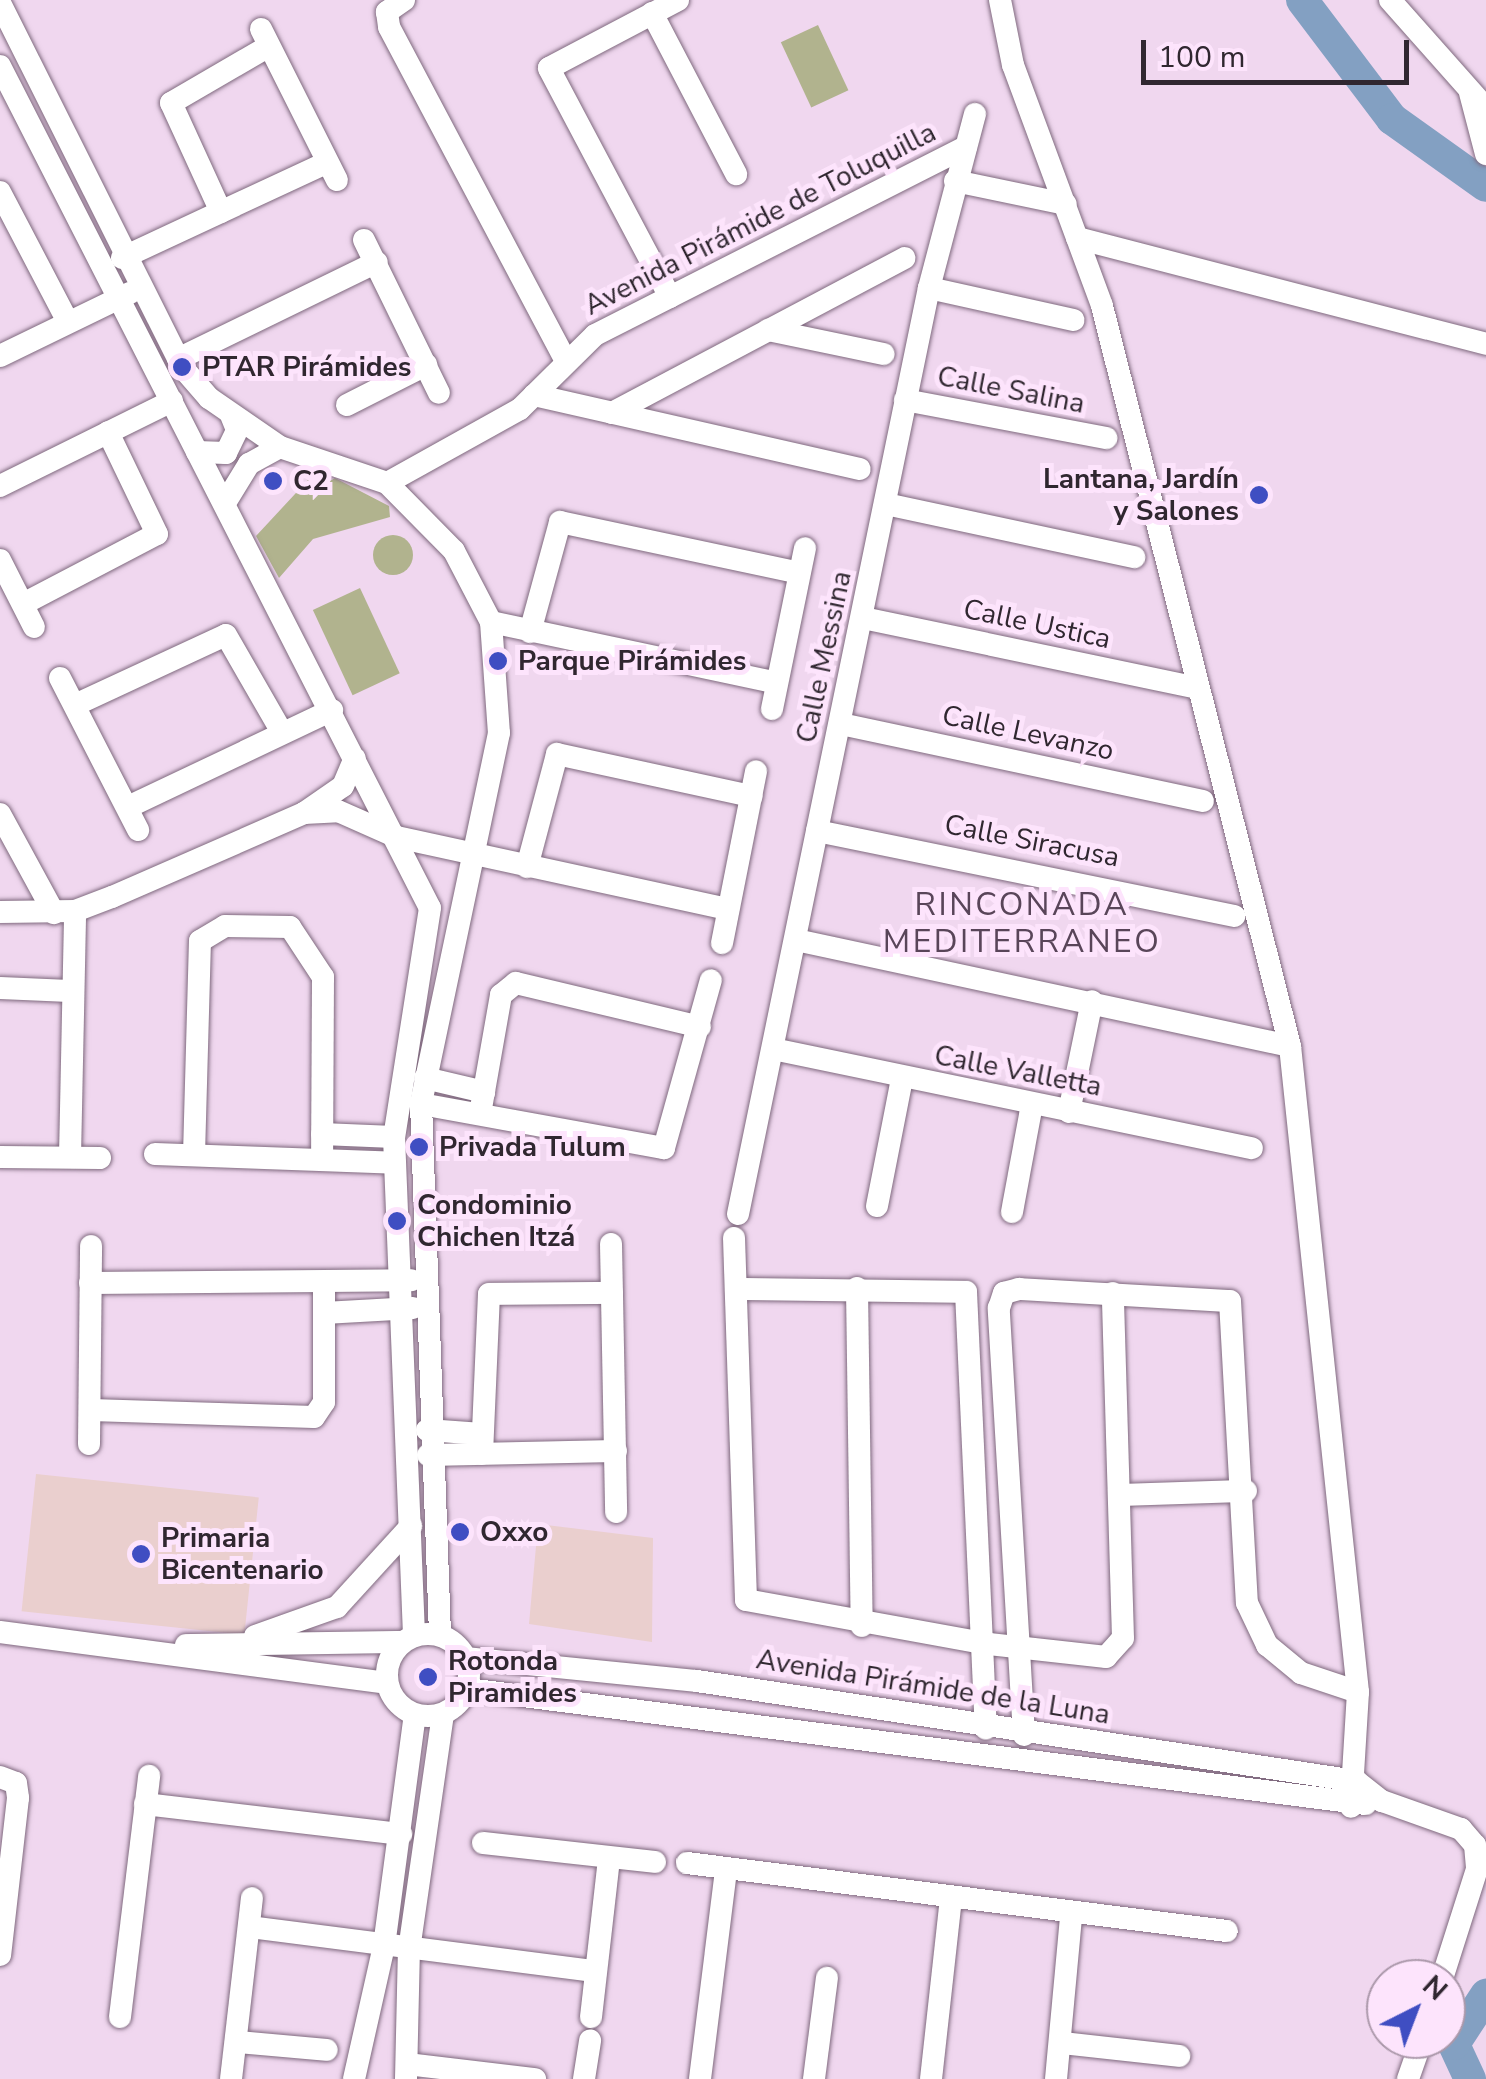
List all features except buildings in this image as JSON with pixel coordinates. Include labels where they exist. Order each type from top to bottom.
[{"type":"street","points":[[404,0],[387,12],[389,27],[566,362]]},
{"type":"street","points":[[670,297],[548,74],[678,0]]},
{"type":"street","points":[[1000,0],[1013,65],[1077,238],[1290,1046],[1358,1692],[1356,1781],[1351,1807]]},
{"type":"street","points":[[1390,0],[1486,108]]},
{"type":"street","points":[[0,2],[122,258],[119,298],[231,415],[280,446],[387,483],[454,551],[491,622],[498,732],[468,854],[421,1104],[410,1280],[408,1639],[387,1683]]},
{"type":"street","points":[[652,13],[736,174]]},
{"type":"street","points":[[122,258],[221,212],[332,172],[265,38],[171,102],[221,212]]},
{"type":"street","points":[[0,66],[426,895],[430,933],[384,1136],[384,1162],[410,1280]]},
{"type":"street","points":[[1470,89],[1486,154]]},
{"type":"street","name":"Calle Messina","points":[[738,1214],[929,288],[975,114]]},
{"type":"street","name":"Avenida Pirámide de Toluquilla","points":[[387,483],[534,395],[595,335],[966,147]]},
{"type":"street","points":[[955,181],[1066,204]]},
{"type":"street","points":[[0,192],[68,322]]},
{"type":"street","points":[[1077,238],[1486,344]]},
{"type":"street","points":[[364,240],[439,393]]},
{"type":"street","points":[[612,413],[905,258]]},
{"type":"street","points":[[178,358],[377,262]]},
{"type":"street","points":[[929,288],[1073,320]]},
{"type":"street","points":[[0,356],[119,298]]},
{"type":"street","points":[[768,330],[884,354]]},
{"type":"street","points":[[347,406],[426,365]]},
{"type":"street","points":[[534,395],[860,469]]},
{"type":"street","name":"Calle Salina","points":[[905,400],[1106,438]]},
{"type":"street","points":[[0,486],[172,401]]},
{"type":"street","points":[[196,452],[226,452],[237,430],[231,415]]},
{"type":"street","points":[[23,604],[157,534],[108,432]]},
{"type":"street","points":[[225,503],[249,464],[280,446]]},
{"type":"street","points":[[886,504],[1134,557]]},
{"type":"street","points":[[526,631],[560,522],[799,573]]},
{"type":"street","points":[[772,708],[805,548]]},
{"type":"street","points":[[0,560],[34,627]]},
{"type":"street","name":"Calle Ustica","points":[[863,618],[1198,688]]},
{"type":"street","points":[[491,622],[777,683]]},
{"type":"street","points":[[75,705],[226,634],[280,729]]},
{"type":"street","points":[[60,678],[138,830]]},
{"type":"street","points":[[128,808],[280,729],[332,710]]},
{"type":"street","name":"Calle Levanzo","points":[[841,724],[1204,801]]},
{"type":"street","points":[[519,866],[558,754],[752,796]]},
{"type":"street","points":[[0,912],[65,912],[304,814],[344,786],[355,758]]},
{"type":"street","points":[[722,943],[756,771]]},
{"type":"street","points":[[304,814],[338,811],[397,837],[728,909]]},
{"type":"street","points":[[0,814],[6,840],[65,912],[70,991],[70,1157]]},
{"type":"street","name":"Calle Siracusa","points":[[817,830],[1234,916]]},
{"type":"street","points":[[194,1155],[200,942],[225,926],[290,926],[314,953],[323,977],[322,1160]]},
{"type":"street","points":[[796,940],[1290,1046]]},
{"type":"street","points":[[425,1078],[478,1102],[664,1148],[711,980]]},
{"type":"street","points":[[478,1102],[501,994],[516,982],[700,1026]]},
{"type":"street","points":[[0,988],[70,991]]},
{"type":"street","points":[[1069,1112],[1092,1001]]},
{"type":"street","name":"Calle Valletta","points":[[773,1049],[902,1079],[1252,1148]]},
{"type":"street","points":[[877,1206],[902,1079]]},
{"type":"street","points":[[421,1104],[478,1102]]},
{"type":"street","points":[[1012,1212],[1032,1104]]},
{"type":"street","points":[[322,1134],[384,1136]]},
{"type":"street","points":[[154,1154],[384,1162]]},
{"type":"street","points":[[0,1157],[100,1158]]},
{"type":"street","points":[[734,1238],[746,1600],[862,1626],[1013,1648],[1117,1651],[1124,1496],[1113,1292]]},
{"type":"street","points":[[611,1244],[616,1512]]},
{"type":"street","points":[[89,1444],[91,1246]]},
{"type":"street","points":[[90,1284],[324,1288],[410,1280]]},
{"type":"street","points":[[91,1410],[314,1417],[324,1402],[324,1288]]},
{"type":"street","points":[[857,1288],[862,1626]]},
{"type":"street","points":[[736,1289],[954,1288],[973,1308],[988,1644],[986,1729]]},
{"type":"street","points":[[1024,1735],[1013,1648],[999,1308],[1004,1293],[1019,1289],[1230,1301],[1246,1491],[1248,1603],[1267,1645],[1301,1674],[1358,1692]]},
{"type":"street","points":[[476,1444],[489,1294],[612,1293]]},
{"type":"street","points":[[324,1312],[410,1308]]},
{"type":"street","points":[[410,1308],[427,1430],[440,1635],[466,1658],[468,1689],[443,1714],[409,1950],[407,2071],[536,2079]]},
{"type":"street","points":[[427,1430],[476,1444],[616,1451]]},
{"type":"street","points":[[428,1454],[476,1444]]},
{"type":"street","points":[[1124,1496],[1246,1491]]},
{"type":"street","points":[[223,1646],[337,1607],[411,1526]]},
{"type":"street","points":[[0,1632],[107,1643],[387,1683],[415,1714],[443,1714]]},
{"type":"street","points":[[107,1643],[223,1646],[440,1635]]},
{"type":"street","name":"Avenida Pirámide de la Luna","points":[[466,1658],[698,1681],[1024,1735],[1356,1781],[1382,1802],[1461,1829],[1480,1846],[1478,1868],[1448,1959]]},
{"type":"street","name":"Avenida Pirámide de la Luna","points":[[468,1689],[1351,1807],[1382,1802]]},
{"type":"street","points":[[354,2079],[384,1946],[402,1834],[415,1714]]},
{"type":"street","points":[[1244,1792],[1250,1764]]},
{"type":"street","points":[[120,2017],[149,1776]]},
{"type":"street","points":[[0,1777],[16,1783],[18,1798],[0,1955]]},
{"type":"street","points":[[145,1804],[402,1834]]},
{"type":"street","points":[[483,1842],[655,1862]]},
{"type":"street","points":[[584,2079],[608,1858]]},
{"type":"street","points":[[687,1863],[951,1897],[1071,1917],[1227,1931]]},
{"type":"street","points":[[700,2079],[726,1871]]},
{"type":"street","points":[[931,2079],[951,1897]]},
{"type":"street","points":[[231,2079],[252,1898]]},
{"type":"street","points":[[1056,2079],[1071,1917]]},
{"type":"street","points":[[250,1927],[595,1972]]},
{"type":"street","points":[[814,2079],[828,1978]]},
{"type":"street","points":[[238,2042],[327,2050]]},
{"type":"street","points":[[1062,2043],[1179,2056]]},
{"type":"shaded area","name":"Primaria Bicentenario","points":[[36,1474],[259,1497],[244,1635],[22,1611]]},
{"type":"shaded area","points":[[538,1524],[653,1538],[652,1642],[529,1624]]},
{"type":"green space","points":[[818,25],[848,90],[811,108],[781,42]]},
{"type":"green space","points":[[335,478],[389,506],[390,517],[313,539],[279,578],[256,536],[308,480],[318,488]]},
{"type":"green space","points":[[393,535],[407,541],[413,555],[407,569],[393,575],[379,569],[373,555],[379,541]]},
{"type":"green space","points":[[360,588],[400,673],[353,695],[313,610]]},
{"type":"waterway","points":[[1302,0],[1392,119],[1486,186]]},
{"type":"waterway","points":[[1470,2079],[1454,2044],[1486,1995]]},
{"type":"place","name":"PTAR Pirámides","points":[[182,367]]},
{"type":"place","name":"C2","points":[[273,481]]},
{"type":"place","name":"Lantana, Jardín y Salones","points":[[1259,495]]},
{"type":"place","name":"Parque Pirámides","points":[[498,661]]},
{"type":"place","name":"Privada Tulum","points":[[419,1147]]},
{"type":"place","name":"Condominio Chichen Itzá","points":[[397,1221]]},
{"type":"place","name":"Oxxo","points":[[460,1532]]},
{"type":"place","name":"Primaria Bicentenario","points":[[141,1554]]},
{"type":"place","name":"Rotonda Piramides","points":[[428,1677]]},
{"type":"district","name":"RINCONADA MEDITERRANEO","points":[[1022,924]]}]
